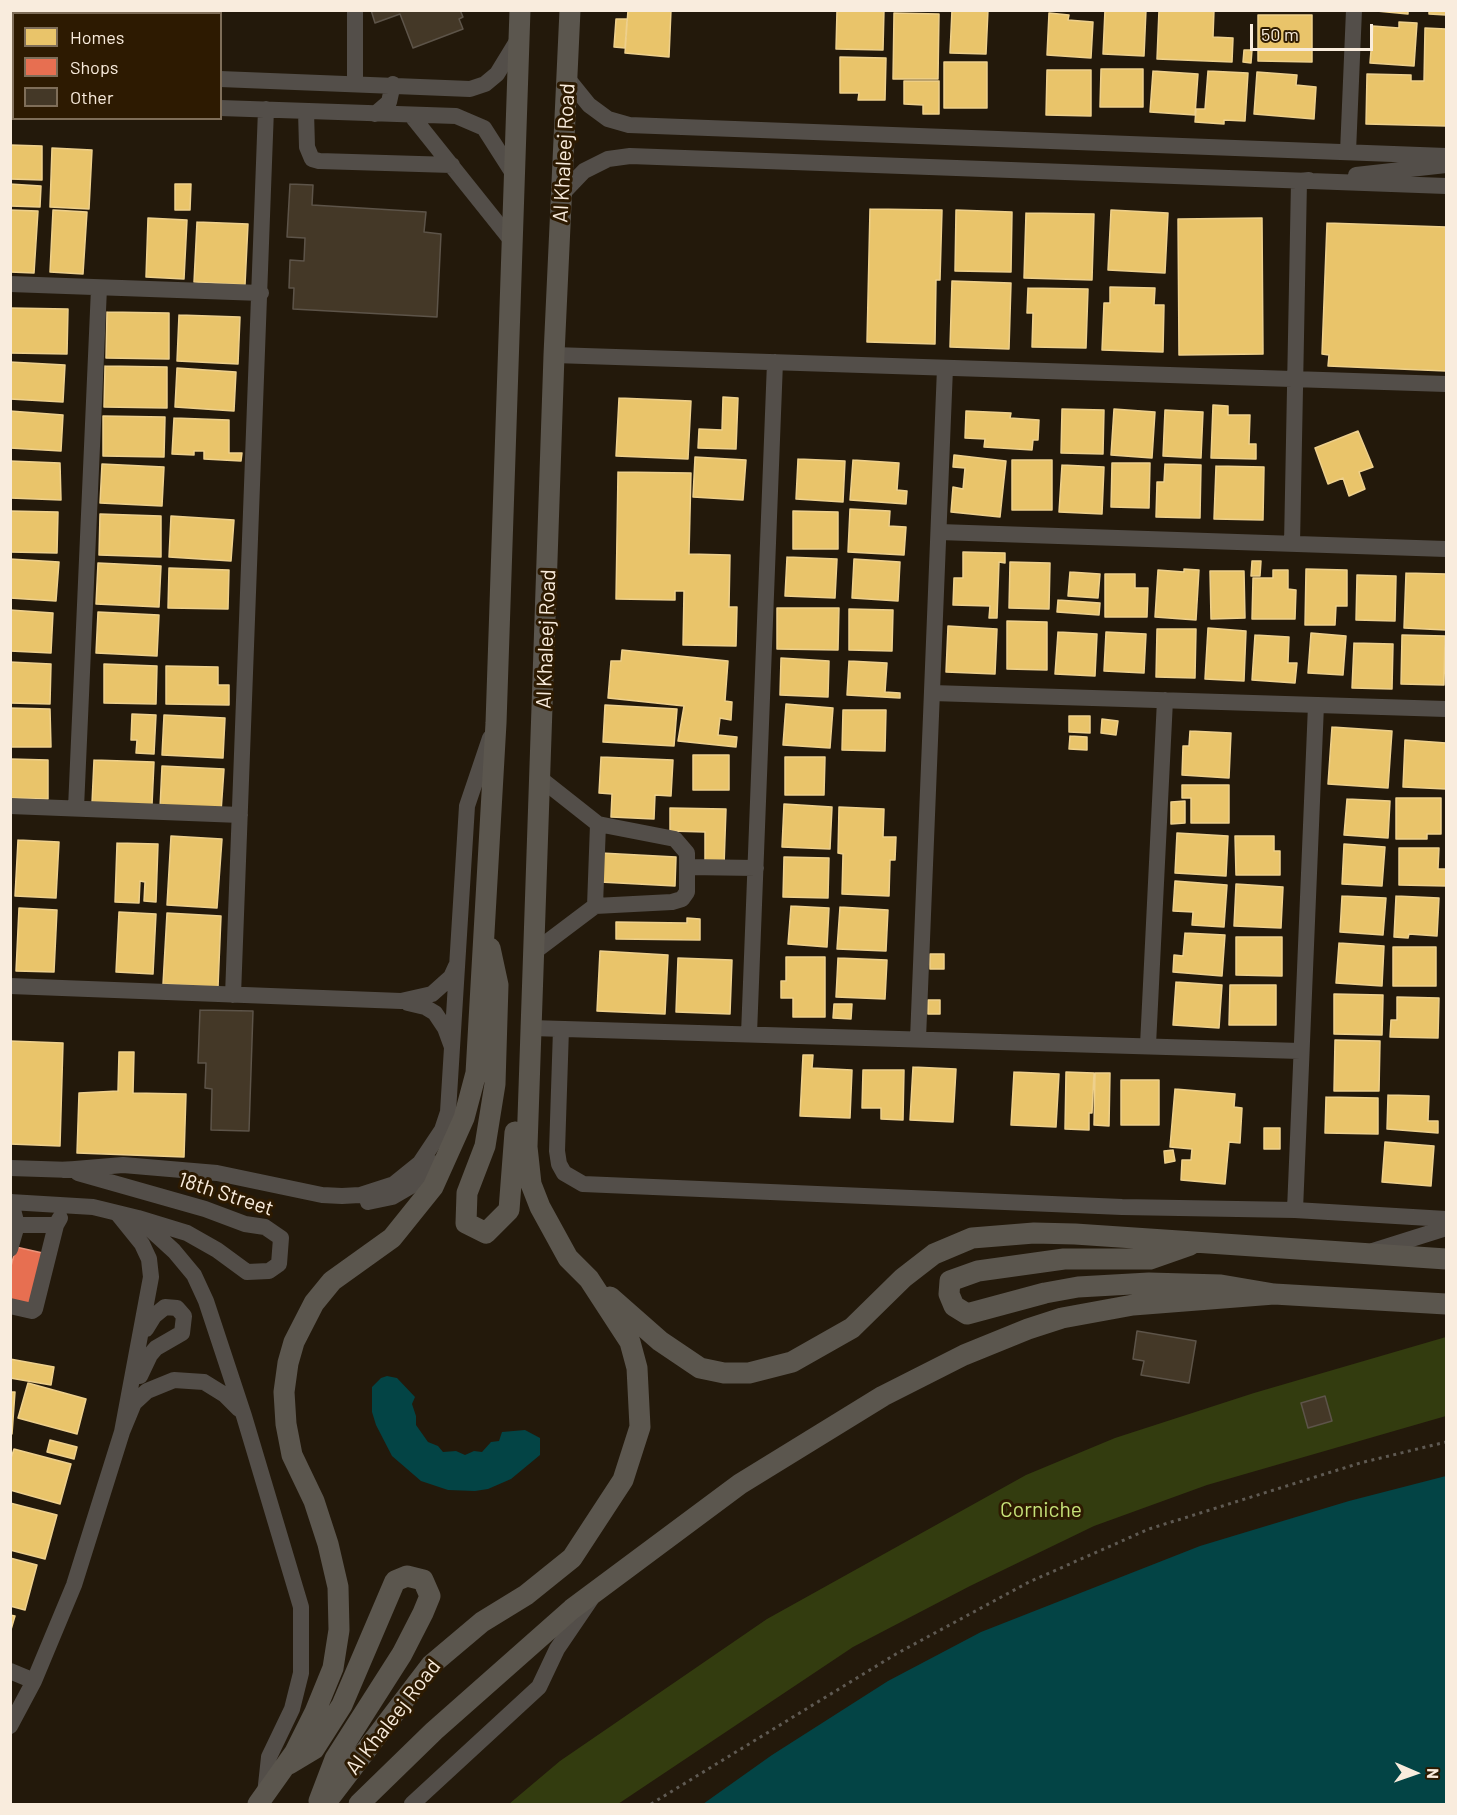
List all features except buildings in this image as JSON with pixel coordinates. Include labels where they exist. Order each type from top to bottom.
[{"type":"main road","points":[[262,1799],[285,1766],[315,1712],[333,1668],[339,1630],[338,1587],[328,1544],[314,1501],[292,1455],[286,1424],[284,1392],[294,1342],[314,1303],[332,1281],[392,1238],[433,1186],[464,1118],[476,1073],[496,723],[520,10]]},
{"type":"main road","name":"Al Khaleej Road","points":[[325,1804],[431,1665],[482,1622],[526,1595],[572,1558],[623,1480],[640,1427],[637,1368],[630,1342],[589,1279],[568,1258],[540,1207],[528,1166],[554,354],[570,10]]},
{"type":"main road","points":[[484,918],[498,985],[495,1084],[485,1146],[467,1193],[466,1222],[486,1233],[508,1210],[517,1092],[531,1028]]},
{"type":"main road","points":[[589,1279],[660,1341],[700,1368],[724,1373],[749,1373],[792,1362],[852,1328],[903,1278],[934,1254],[972,1238],[1034,1233],[1446,1259]]},
{"type":"main road","points":[[1196,1243],[1150,1259],[1064,1259],[978,1271],[950,1281],[949,1294],[954,1306],[967,1314],[1045,1293],[1114,1284],[1221,1285],[1274,1294],[1446,1304]]},
{"type":"main road","points":[[359,1804],[434,1731],[596,1592],[740,1484],[883,1396],[964,1355],[1028,1329],[1098,1310],[1133,1305],[1274,1294]]},
{"type":"main road","points":[[285,1766],[314,1749],[342,1705],[395,1581],[407,1576],[423,1580],[430,1596],[423,1613],[402,1654],[335,1758],[318,1804]]},
{"type":"street","points":[[355,10],[355,83]]},
{"type":"street","points":[[1348,152],[1354,10]]},
{"type":"street","points":[[222,79],[393,84],[455,90],[470,89],[484,84],[497,74],[519,37]]},
{"type":"street","points":[[568,79],[589,105],[608,119],[629,125],[1446,156]]},
{"type":"street","points":[[375,114],[389,102],[393,84]]},
{"type":"street","points":[[222,108],[456,116],[484,128],[494,140],[514,175]]},
{"type":"street","points":[[233,995],[261,293],[266,109]]},
{"type":"street","points":[[306,111],[306,140],[312,159],[452,165]]},
{"type":"street","points":[[411,114],[511,240]]},
{"type":"street","points":[[562,194],[584,171],[608,159],[630,156],[1446,186]]},
{"type":"street","points":[[1299,181],[1446,165]]},
{"type":"street","points":[[1292,544],[1299,181]]},
{"type":"street","points":[[10,284],[261,293]]},
{"type":"street","points":[[76,808],[99,288]]},
{"type":"street","points":[[554,354],[1446,384]]},
{"type":"street","points":[[749,1034],[775,362]]},
{"type":"street","points":[[918,1039],[945,368]]},
{"type":"street","points":[[939,532],[1446,549]]},
{"type":"street","points":[[932,693],[1446,709]]},
{"type":"street","points":[[1148,1045],[1165,700]]},
{"type":"street","points":[[1295,1210],[1316,705]]},
{"type":"street","points":[[63,1170],[123,1165],[217,1173],[322,1195],[360,1195],[394,1184],[420,1163],[442,1130],[451,1091],[467,806],[496,723]]},
{"type":"street","points":[[534,952],[595,906],[672,902],[682,899],[687,892],[687,853],[675,839],[598,824],[542,779]]},
{"type":"street","points":[[10,806],[240,814]]},
{"type":"street","points":[[595,906],[598,824]]},
{"type":"street","points":[[688,867],[756,868]]},
{"type":"street","points":[[10,986],[401,1001],[422,998],[443,986],[451,977],[460,948]]},
{"type":"street","points":[[401,1001],[425,1007],[435,1013],[445,1028],[453,1051]]},
{"type":"street","points":[[531,1028],[1148,1045],[1300,1052]]},
{"type":"street","points":[[561,1029],[557,1151],[564,1173],[583,1184],[1122,1207],[1295,1210],[1446,1220]]},
{"type":"street","points":[[10,1168],[177,1178],[349,1206],[392,1197],[416,1182],[445,1148],[464,1118]]},
{"type":"street","name":"18th Street","points":[[11,1202],[68,1205],[138,1218],[187,1233],[217,1250],[248,1272],[269,1271],[279,1264],[281,1238],[265,1227],[245,1224],[194,1206],[63,1170]]},
{"type":"street","points":[[10,1250],[17,1225],[11,1202]]},
{"type":"street","points":[[10,1306],[32,1311],[35,1309],[56,1225],[68,1205]]},
{"type":"street","points":[[117,1213],[142,1244],[149,1259],[151,1277],[122,1432]]},
{"type":"street","points":[[138,1218],[174,1251],[194,1275],[206,1301],[244,1416],[301,1607],[301,1673],[292,1709],[269,1757],[262,1799]]},
{"type":"street","points":[[17,1225],[56,1225]]},
{"type":"street","points":[[1363,1255],[1446,1228]]},
{"type":"street","points":[[10,1726],[34,1681],[74,1585],[122,1432],[134,1403],[140,1376],[150,1355],[182,1333],[184,1316],[177,1308],[160,1309],[149,1322],[140,1341]]},
{"type":"street","points":[[134,1403],[147,1391],[162,1383],[190,1380],[216,1388],[234,1402],[244,1416]]},
{"type":"street","points":[[412,1804],[538,1687],[557,1649],[596,1592]]},
{"type":"street","points":[[10,1671],[34,1681]]},
{"type":"path","points":[[651,1804],[896,1654],[1029,1582],[1149,1530],[1360,1462],[1446,1442]]},
{"type":"green space","name":"Corniche","points":[[1446,1337],[1446,1416],[1207,1485],[1094,1526],[970,1586],[853,1647],[618,1804],[509,1804],[560,1761],[767,1619],[1026,1475],[1115,1438],[1254,1393]]},
{"type":"water","points":[[387,1376],[397,1378],[415,1397],[412,1404],[416,1425],[428,1442],[438,1446],[443,1452],[456,1451],[465,1455],[474,1451],[482,1452],[491,1442],[499,1441],[502,1432],[525,1430],[540,1438],[540,1455],[511,1479],[488,1489],[448,1490],[421,1481],[392,1456],[376,1425],[372,1412],[372,1387],[381,1378]]},
{"type":"water","points":[[1446,1476],[1446,1804],[703,1804],[772,1755],[888,1681],[981,1632],[1200,1546],[1349,1501]]}]
